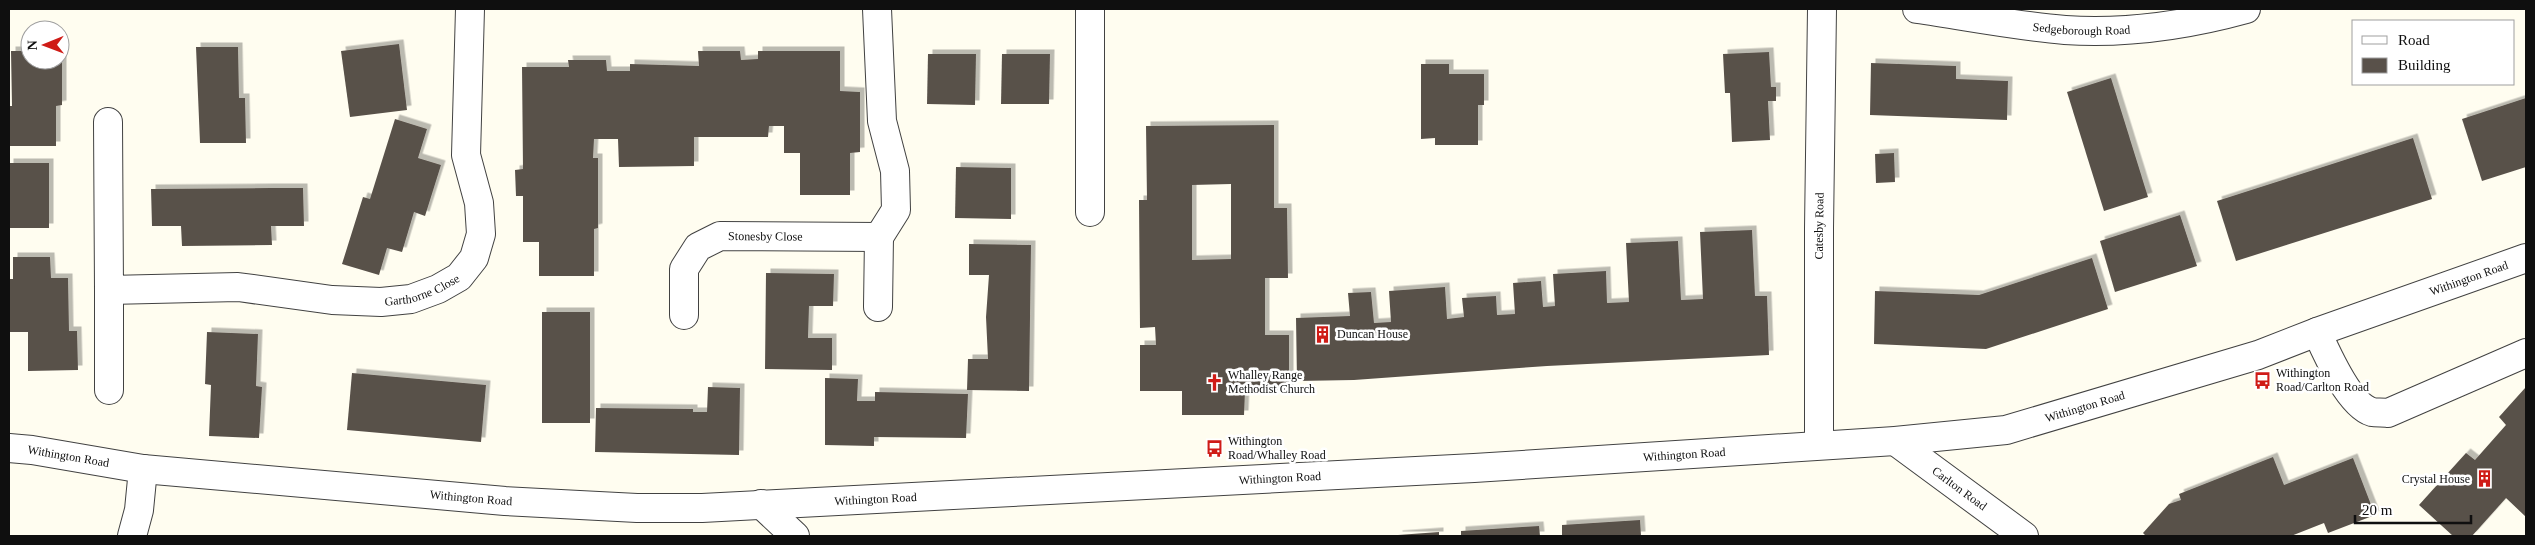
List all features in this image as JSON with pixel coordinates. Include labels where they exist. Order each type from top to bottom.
[{"type":"street","name":"Garthorne Close","points":[[109,290],[238,287],[332,300],[381,302],[411,299],[438,289],[459,277],[474,258],[481,234],[479,203],[466,155],[470,9]]},
{"type":"street","points":[[877,9],[882,121],[895,171],[896,210],[879,237],[878,308]]},
{"type":"street","points":[[1090,9],[1090,212]]},
{"type":"street","name":"Catesby Road","points":[[1820,444],[1819,228],[1822,9]]},
{"type":"street","name":"Sedgeborough Road","points":[[1917,9],[2065,30],[2140,29],[2246,9]]},
{"type":"street","points":[[108,122],[109,390]]},
{"type":"street","name":"Stonesby Close","points":[[684,315],[684,269],[698,247],[720,236],[879,237]]},
{"type":"street","name":"Withington Road","points":[[9,448],[32,450],[143,469],[504,501],[637,508],[702,508],[1474,468],[1820,444],[1896,441],[2006,430],[2258,355],[2317,332],[2526,258]]},
{"type":"street","points":[[2317,332],[2338,375],[2351,394],[2371,412],[2388,413],[2526,354]]},
{"type":"street","name":"Carlton Road","points":[[1896,441],[2024,536]]},
{"type":"street","points":[[132,536],[139,510],[143,469]]},
{"type":"street","points":[[760,504],[795,536]]},
{"type":"building","points":[[399,44],[407,110],[350,117],[341,51]]},
{"type":"building","points":[[196,47],[238,47],[239,98],[245,98],[246,143],[200,143]]},
{"type":"building","points":[[11,51],[20,51],[20,70],[62,70],[62,105],[56,106],[56,146],[9,146],[9,106],[12,106]]},
{"type":"building","points":[[698,51],[740,51],[741,60],[758,59],[758,51],[840,51],[840,91],[860,92],[860,152],[850,153],[850,195],[800,195],[800,153],[784,153],[784,126],[769,126],[768,137],[694,137],[694,166],[619,167],[618,139],[594,139],[593,158],[598,158],[598,228],[594,229],[594,276],[539,276],[539,242],[523,242],[523,196],[516,196],[515,170],[523,169],[522,67],[569,67],[568,60],[606,60],[607,71],[630,71],[630,64],[699,66]]},
{"type":"building","points":[[1769,52],[1771,87],[1776,87],[1776,101],[1768,101],[1770,140],[1732,142],[1730,93],[1725,93],[1723,54]]},
{"type":"building","points":[[928,54],[976,54],[975,105],[927,104]]},
{"type":"building","points":[[1002,54],[1050,54],[1049,104],[1001,104]]},
{"type":"building","points":[[1871,63],[1956,66],[1956,79],[2008,81],[2007,120],[1870,115]]},
{"type":"building","points":[[1421,64],[1449,64],[1449,74],[1484,74],[1484,105],[1478,105],[1478,145],[1435,145],[1435,138],[1421,139]]},
{"type":"building","points":[[2111,78],[2148,197],[2104,211],[2067,92]]},
{"type":"building","points":[[2526,98],[2526,167],[2482,181],[2462,119]]},
{"type":"building","points":[[395,119],[427,129],[418,158],[441,165],[425,216],[414,212],[402,252],[387,248],[379,275],[342,264],[363,197],[370,199]]},
{"type":"building","points":[[1274,125],[1274,208],[1287,208],[1288,278],[1265,278],[1265,335],[1289,335],[1289,390],[1245,391],[1244,415],[1182,415],[1182,391],[1140,391],[1140,345],[1156,345],[1155,327],[1140,328],[1139,200],[1147,200],[1146,126]],"holes":[[[1231,184],[1231,259],[1192,260],[1192,185]]]},
{"type":"building","points":[[2413,138],[2432,199],[2236,261],[2217,201]]},
{"type":"building","points":[[1894,153],[1895,182],[1876,183],[1875,154]]},
{"type":"building","points":[[9,163],[49,163],[49,228],[9,228]]},
{"type":"building","points":[[956,167],[1011,168],[1011,219],[955,218]]},
{"type":"building","points":[[303,188],[304,226],[271,226],[272,245],[182,246],[181,226],[152,226],[151,189]]},
{"type":"building","points":[[2180,215],[2197,266],[2115,292],[2100,241]]},
{"type":"building","points":[[1752,230],[1755,296],[1767,296],[1769,355],[1547,366],[1354,380],[1297,381],[1296,318],[1350,316],[1348,293],[1371,292],[1374,323],[1391,322],[1389,291],[1445,287],[1447,319],[1464,317],[1462,298],[1496,296],[1497,315],[1515,314],[1513,283],[1541,281],[1543,307],[1555,306],[1553,274],[1606,271],[1607,303],[1629,302],[1626,243],[1678,241],[1681,300],[1703,299],[1700,232]]},
{"type":"building","points":[[969,244],[1031,245],[1029,391],[967,390],[968,359],[988,359],[986,317],[989,275],[969,275]]},
{"type":"building","points":[[13,257],[50,257],[51,278],[68,278],[69,331],[77,331],[78,370],[28,371],[28,332],[9,332],[9,279],[13,279]]},
{"type":"building","points":[[2092,258],[2108,309],[1986,349],[1874,344],[1875,291],[1979,295]]},
{"type":"building","points":[[766,273],[834,274],[833,306],[809,306],[808,338],[832,338],[832,370],[765,369]]},
{"type":"building","points":[[542,312],[590,312],[590,423],[542,423]]},
{"type":"building","points":[[207,332],[258,334],[256,386],[262,387],[259,438],[209,436],[211,385],[205,384]]},
{"type":"building","points":[[352,373],[486,385],[481,442],[347,430]]},
{"type":"building","points":[[825,378],[858,379],[857,401],[875,401],[875,392],[968,394],[966,438],[874,437],[874,446],[825,445]]},
{"type":"building","points":[[708,387],[740,388],[739,455],[595,452],[596,408],[693,409],[693,412],[707,412]]},
{"type":"building","name":"Crystal House","points":[[2526,387],[2526,517],[2506,498],[2472,536],[2453,536],[2419,505],[2466,453],[2475,460],[2506,425],[2499,417]]},
{"type":"building","points":[[2273,457],[2284,485],[2353,458],[2375,515],[2328,533],[2324,523],[2291,536],[2146,536],[2143,533],[2169,504],[2181,500],[2179,494]]},
{"type":"building","points":[[1640,520],[1641,536],[1562,536],[1562,525]]},
{"type":"building","points":[[1539,526],[1540,536],[1461,536],[1461,531]]},
{"type":"building","points":[[1439,532],[1439,536],[1398,536],[1398,535]]},
{"type":"place","name":"Duncan House","points":[[1323,334]]},
{"type":"place","name":"Withington Road/Carlton Road","points":[[2262,380]]},
{"type":"place","name":"Whalley Range Methodist Church","points":[[1214,382]]},
{"type":"place","name":"Withington Road/Whalley Road","points":[[1214,448]]},
{"type":"place","name":"Crystal House","points":[[2484,479]]}]
